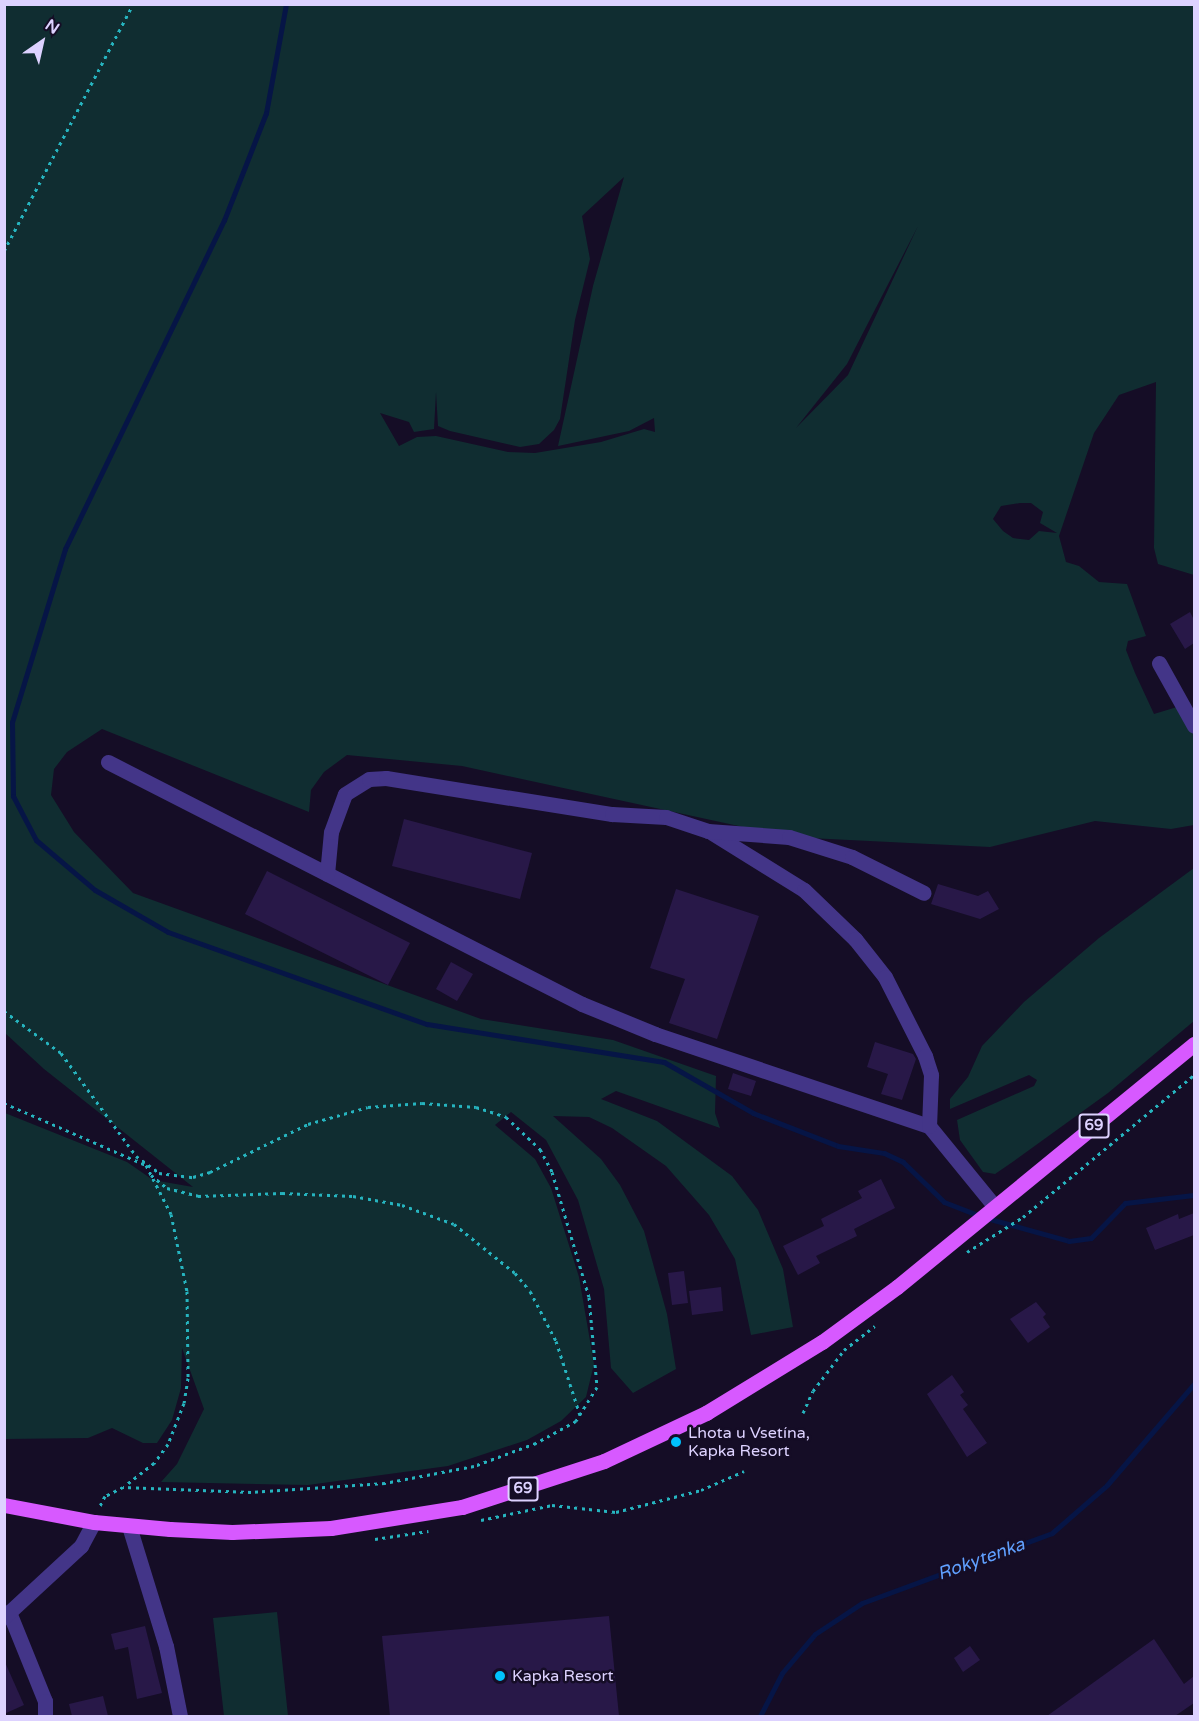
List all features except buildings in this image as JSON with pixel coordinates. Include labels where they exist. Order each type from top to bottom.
[{"type":"main road","name":"69","points":[[4,1505],[94,1522],[129,1526],[242,1532],[378,1523],[462,1507],[562,1476],[655,1439],[761,1381],[897,1287],[1194,1044]]},
{"type":"street","points":[[1159,663],[1194,726]]},
{"type":"street","points":[[108,762],[582,1004],[655,1034],[929,1126],[994,1208]]},
{"type":"street","points":[[327,874],[338,807],[354,786],[369,779],[421,783],[612,814],[666,817],[708,831],[807,841],[852,857],[924,893]]},
{"type":"street","points":[[708,831],[804,891],[849,932],[885,977],[925,1056],[931,1075],[929,1126]]},
{"type":"street","points":[[45,1716],[45,1701],[7,1615],[81,1546],[94,1522]]},
{"type":"street","points":[[129,1526],[166,1646],[180,1716]]},
{"type":"path","points":[[4,251],[133,4]]},
{"type":"path","points":[[4,1011],[61,1053],[146,1166],[171,1214],[187,1291],[188,1378],[177,1426],[168,1444],[154,1463],[123,1487],[105,1496],[94,1522]]},
{"type":"path","points":[[965,1253],[1001,1233],[1023,1217],[1194,1075]]},
{"type":"path","points":[[4,1103],[159,1173],[193,1177],[230,1165],[308,1124],[368,1107],[422,1103],[476,1107],[506,1117],[540,1149],[552,1172],[579,1256],[589,1297],[597,1387],[580,1415],[558,1433],[474,1466],[385,1483],[251,1492],[123,1487]]},
{"type":"path","points":[[151,1175],[167,1188],[198,1196],[282,1193],[353,1196],[402,1205],[454,1224],[515,1273],[530,1292],[556,1341],[580,1415]]},
{"type":"path","points":[[803,1413],[813,1391],[844,1350],[881,1320]]},
{"type":"green space","points":[[4,5],[1194,5],[1194,575],[1158,564],[1154,548],[1156,382],[1119,395],[1094,433],[1059,536],[1066,562],[1079,566],[1099,582],[1127,584],[1146,636],[1128,641],[1126,650],[1135,673],[1154,714],[1177,707],[1194,736],[1194,825],[1171,829],[1095,821],[990,847],[789,837],[462,766],[347,755],[324,772],[311,790],[309,812],[102,729],[67,752],[54,769],[51,795],[74,832],[133,893],[481,1019],[613,1040],[716,1076],[715,1113],[720,1128],[616,1091],[601,1099],[657,1121],[732,1176],[758,1210],[783,1269],[793,1327],[751,1335],[735,1259],[709,1215],[666,1166],[612,1128],[589,1117],[553,1116],[601,1159],[620,1185],[644,1231],[667,1314],[676,1369],[633,1393],[611,1368],[604,1289],[578,1200],[546,1140],[511,1112],[495,1125],[535,1159],[551,1188],[579,1277],[594,1364],[586,1397],[561,1421],[527,1440],[448,1466],[308,1485],[161,1482],[177,1464],[204,1409],[182,1348],[181,1388],[172,1420],[157,1443],[143,1443],[112,1428],[88,1438],[5,1439],[5,1113],[127,1162],[153,1180],[193,1187],[44,1069],[5,1033]],"holes":[[[624,177],[593,286],[558,446],[629,431],[654,418],[655,432],[644,429],[601,442],[535,453],[508,452],[436,436],[417,437],[399,446],[380,413],[409,422],[414,432],[434,429],[436,392],[438,426],[450,431],[520,447],[539,444],[554,430],[560,419],[575,320],[590,259],[582,216]],[[918,226],[848,375],[796,428],[847,364]],[[1031,503],[1043,512],[1040,523],[1057,533],[1039,531],[1029,540],[1013,538],[1003,531],[993,519],[1001,506]]]},
{"type":"green space","points":[[1194,868],[1194,1021],[1108,1093],[1014,1161],[995,1174],[983,1172],[960,1140],[957,1120],[1034,1086],[1037,1080],[1029,1075],[950,1109],[950,1099],[968,1077],[982,1046],[1024,1002],[1099,938]]},
{"type":"green space","points":[[277,1612],[288,1716],[224,1716],[213,1618]]},
{"type":"waterway","points":[[286,4],[266,113],[224,220],[65,549],[12,722],[13,796],[36,840],[95,890],[168,932],[427,1024],[664,1062],[753,1113],[838,1146],[884,1153],[903,1162],[944,1202],[983,1217],[1069,1241],[1091,1238],[1125,1203],[1194,1195]]},
{"type":"waterway","name":"Rokytenka","points":[[760,1716],[782,1673],[815,1634],[862,1603],[1052,1533],[1107,1485],[1194,1384]]},
{"type":"place","name":"Lhota u Vsetína, Kapka Resort","points":[[676,1442]]},
{"type":"place","name":"Kapka Resort","points":[[500,1676]]}]
